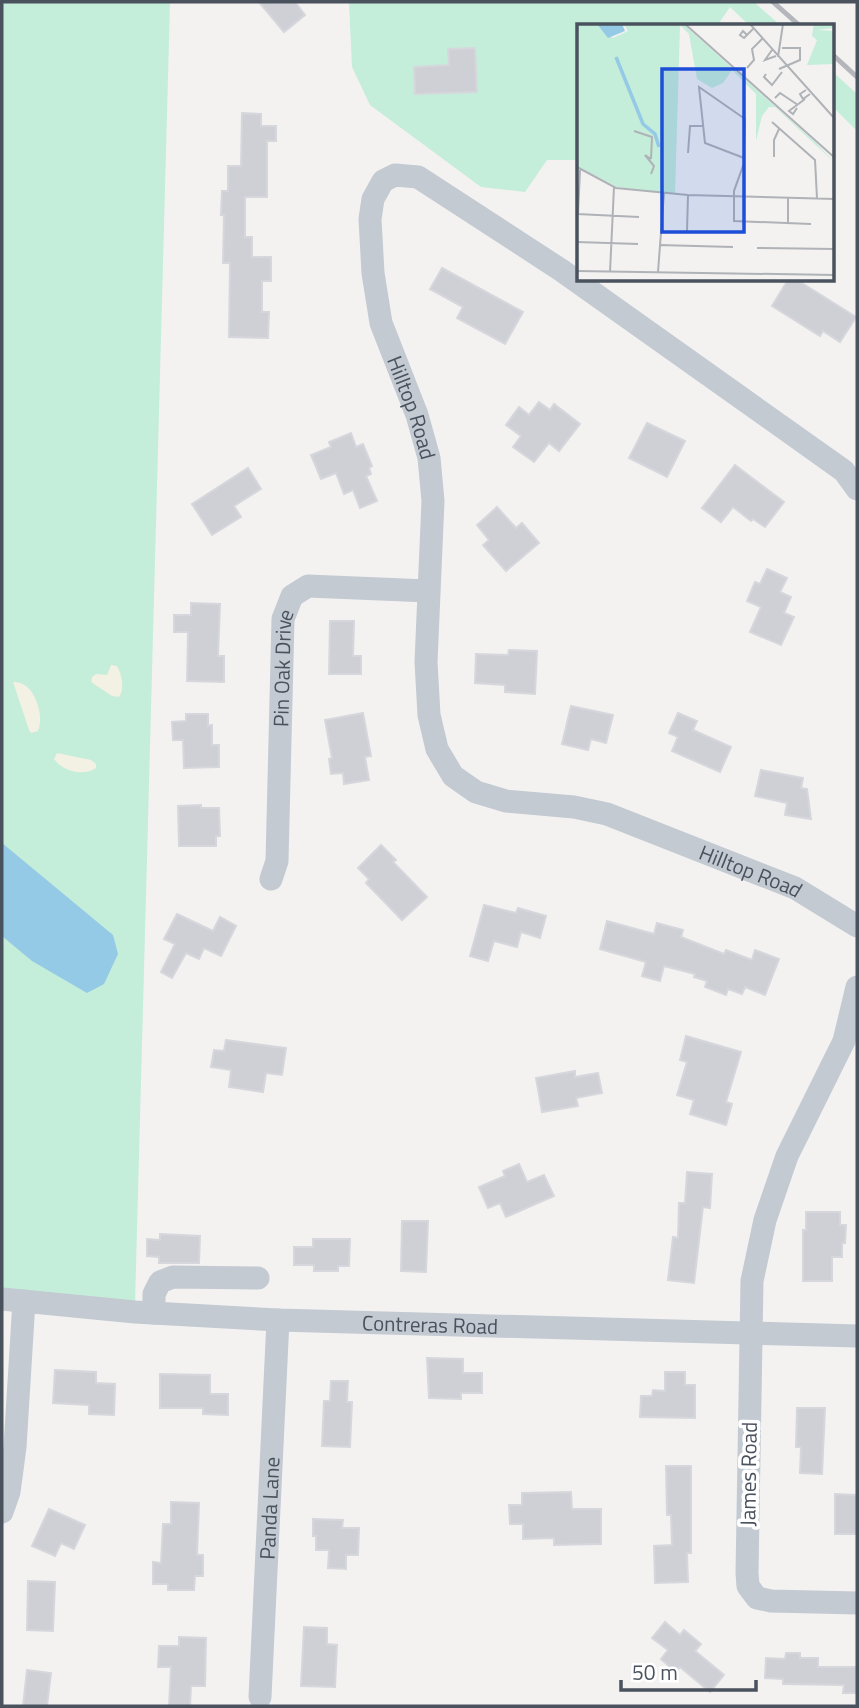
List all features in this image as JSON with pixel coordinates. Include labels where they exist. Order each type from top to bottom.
[{"type":"street","name":"Hilltop Road","points":[[577,281],[418,177],[396,175],[383,181],[373,199],[370,219],[373,273],[381,323],[417,415],[429,458],[433,501],[426,662],[429,715],[437,749],[453,776],[476,792],[506,801],[574,807],[607,814],[795,888],[857,926]]},
{"type":"street","name":"Hilltop Road","points":[[578,282],[844,471],[857,489]]},
{"type":"street","name":"Pin Oak Drive","points":[[271,879],[277,860],[283,619],[292,596],[308,586],[428,591]]},
{"type":"street","points":[[751,1333],[752,1281],[765,1220],[787,1156],[844,1041],[857,987]]},
{"type":"street","points":[[154,1313],[155,1294],[160,1282],[173,1278],[258,1278]]},
{"type":"street","points":[[2,1512],[9,1492],[15,1447],[13,1300]]},
{"type":"street","name":"Contreras Road","points":[[13,1300],[154,1313],[278,1320],[857,1336]]},
{"type":"street","name":"Panda Lane","points":[[260,1696],[278,1320]]},
{"type":"street","name":"James Road","points":[[751,1333],[748,1586],[757,1598],[771,1601],[857,1603]]},
{"type":"green space","points":[[2,2],[170,2],[135,1304],[2,1289]]},
{"type":"green space","points":[[349,2],[754,2],[779,24],[748,24],[730,7],[718,24],[577,24],[577,160],[547,160],[525,192],[481,187],[370,105],[352,67]]},
{"type":"green space","points":[[834,73],[857,94],[857,131],[834,108]]},
{"type":"sand","points":[[111,665],[117,666],[121,678],[122,690],[119,697],[112,696],[91,682],[96,674],[107,675]]},
{"type":"sand","points":[[13,682],[20,683],[32,692],[39,708],[38,731],[31,733],[29,730]]},
{"type":"sand","points":[[57,753],[91,760],[96,764],[96,768],[85,772],[67,769],[54,759]]},
{"type":"water","points":[[2,843],[113,935],[118,954],[104,984],[87,993],[32,961],[2,936]]},
{"type":"building","points":[[259,2],[295,2],[305,15],[284,32]]},
{"type":"building","points":[[475,48],[477,92],[415,94],[414,67],[449,65],[448,49]]},
{"type":"building","points":[[242,113],[261,114],[261,126],[276,126],[276,141],[267,141],[267,197],[245,197],[245,237],[252,237],[252,257],[271,257],[271,281],[262,281],[262,312],[269,312],[268,338],[229,337],[230,263],[223,263],[222,191],[228,191],[228,166],[241,166]]},
{"type":"building","points":[[442,268],[523,312],[505,344],[457,318],[463,307],[430,289]]},
{"type":"building","points":[[787,282],[800,282],[856,317],[840,342],[823,331],[820,336],[772,306]]},
{"type":"building","points":[[539,402],[550,410],[554,404],[580,424],[559,451],[549,443],[534,462],[513,447],[521,436],[506,425],[519,407],[529,415]]},
{"type":"building","points":[[647,423],[685,441],[667,477],[629,458]]},
{"type":"building","points":[[351,433],[356,447],[363,444],[372,466],[369,468],[371,474],[366,476],[377,501],[360,508],[353,490],[344,494],[336,473],[321,479],[311,455],[331,447],[329,442]]},
{"type":"building","points":[[735,465],[784,502],[765,527],[753,519],[751,521],[733,507],[721,522],[702,508]]},
{"type":"building","points":[[248,468],[261,489],[234,506],[241,517],[212,535],[192,504]]},
{"type":"building","points":[[497,507],[516,528],[522,523],[539,543],[506,571],[483,545],[489,540],[477,525]]},
{"type":"building","points":[[767,569],[787,578],[780,592],[791,597],[784,613],[794,617],[781,645],[750,632],[761,607],[747,601],[755,582],[760,584]]},
{"type":"building","points":[[191,603],[220,604],[218,656],[224,656],[224,682],[187,681],[188,632],[174,632],[174,615],[191,615]]},
{"type":"building","points":[[330,621],[354,621],[353,656],[361,656],[361,674],[329,674]]},
{"type":"building","points":[[509,650],[537,651],[535,694],[505,692],[505,685],[475,683],[476,654],[508,655]]},
{"type":"building","points":[[571,706],[613,715],[606,743],[591,739],[588,750],[562,744]]},
{"type":"building","points":[[363,713],[371,756],[365,757],[369,780],[344,784],[343,773],[331,774],[329,759],[332,758],[325,720]]},
{"type":"building","points":[[678,713],[697,721],[693,730],[731,747],[720,772],[672,751],[678,737],[669,733]]},
{"type":"building","points":[[186,714],[208,714],[208,726],[212,725],[212,745],[219,745],[219,767],[184,768],[183,740],[173,740],[172,722],[186,721]]},
{"type":"building","points":[[761,770],[803,778],[801,788],[807,789],[811,819],[785,815],[787,803],[755,796]]},
{"type":"building","points":[[201,805],[201,808],[219,808],[220,836],[216,836],[216,846],[179,846],[178,806]]},
{"type":"building","points":[[381,845],[396,860],[393,862],[427,897],[402,920],[366,883],[369,879],[358,868]]},
{"type":"building","points":[[484,905],[516,913],[518,908],[546,916],[540,938],[521,932],[517,947],[494,941],[488,961],[470,956]]},
{"type":"building","points":[[177,914],[213,931],[220,917],[236,926],[221,956],[204,948],[199,959],[186,953],[172,978],[161,972],[175,944],[164,939]]},
{"type":"building","points":[[607,921],[654,934],[657,923],[683,930],[681,937],[724,954],[726,950],[752,960],[755,950],[779,959],[765,995],[745,987],[742,994],[728,989],[726,995],[705,987],[707,981],[694,977],[695,974],[664,966],[660,981],[642,976],[646,962],[600,949]]},
{"type":"building","points":[[686,1036],[741,1052],[726,1102],[732,1104],[726,1125],[690,1114],[694,1100],[677,1095],[687,1062],[680,1060]]},
{"type":"building","points":[[226,1040],[286,1048],[282,1075],[266,1073],[263,1092],[229,1087],[231,1070],[211,1067],[214,1050],[224,1051]]},
{"type":"building","points":[[575,1071],[575,1077],[598,1073],[602,1093],[576,1098],[578,1106],[542,1112],[536,1078]]},
{"type":"building","points":[[519,1164],[527,1182],[544,1175],[554,1196],[506,1217],[500,1203],[488,1208],[479,1187],[505,1176],[503,1171]]},
{"type":"building","points":[[687,1172],[712,1174],[710,1208],[703,1207],[694,1283],[668,1280],[673,1237],[678,1238],[679,1203],[685,1203]]},
{"type":"building","points":[[806,1212],[840,1212],[840,1225],[846,1225],[842,1257],[832,1257],[832,1281],[803,1281],[803,1230],[806,1230]]},
{"type":"building","points":[[402,1221],[428,1221],[426,1272],[401,1271]]},
{"type":"building","points":[[160,1234],[200,1236],[199,1263],[159,1263],[159,1257],[147,1256],[147,1239],[160,1240]]},
{"type":"building","points":[[313,1239],[350,1239],[349,1266],[338,1266],[338,1271],[314,1271],[314,1265],[294,1265],[294,1247],[313,1247]]},
{"type":"building","points":[[427,1358],[463,1359],[463,1373],[482,1373],[482,1393],[461,1393],[461,1399],[429,1398]]},
{"type":"building","points":[[55,1370],[96,1372],[96,1383],[115,1384],[114,1415],[89,1414],[89,1405],[53,1403]]},
{"type":"building","points":[[665,1372],[685,1372],[685,1385],[695,1385],[695,1418],[640,1417],[641,1396],[652,1396],[653,1390],[665,1391]]},
{"type":"building","points":[[160,1374],[210,1375],[210,1394],[228,1394],[228,1415],[203,1414],[203,1408],[160,1408]]},
{"type":"building","points":[[331,1381],[348,1381],[347,1402],[352,1402],[350,1447],[322,1446],[324,1401],[330,1401]]},
{"type":"building","points":[[797,1408],[825,1408],[822,1474],[800,1473],[801,1447],[796,1447]]},
{"type":"building","points":[[666,1466],[691,1466],[691,1553],[687,1553],[688,1582],[655,1583],[654,1546],[672,1545],[671,1515],[667,1515]]},
{"type":"building","points":[[571,1492],[572,1509],[601,1509],[601,1544],[554,1545],[554,1538],[523,1539],[523,1524],[510,1524],[509,1505],[522,1505],[522,1493]]},
{"type":"building","points":[[835,1494],[857,1495],[857,1534],[835,1534]]},
{"type":"building","points":[[171,1502],[199,1503],[197,1555],[203,1555],[203,1576],[195,1576],[194,1590],[168,1590],[168,1584],[153,1584],[153,1562],[161,1563],[163,1524],[171,1524]]},
{"type":"building","points":[[49,1509],[85,1525],[74,1549],[61,1543],[55,1556],[32,1546]]},
{"type":"building","points":[[313,1519],[343,1520],[342,1528],[359,1528],[358,1555],[346,1555],[346,1569],[328,1568],[329,1550],[316,1550]]},
{"type":"building","points":[[28,1581],[55,1582],[53,1631],[27,1630]]},
{"type":"building","points":[[665,1622],[680,1635],[684,1630],[701,1644],[695,1651],[724,1675],[710,1692],[680,1667],[676,1672],[661,1659],[668,1650],[652,1638]]},
{"type":"building","points":[[304,1627],[327,1628],[327,1644],[337,1645],[335,1687],[301,1686]]},
{"type":"building","points":[[179,1637],[206,1638],[205,1686],[191,1686],[190,1706],[169,1706],[171,1667],[158,1667],[159,1646],[179,1646]]},
{"type":"building","points":[[786,1653],[800,1653],[800,1658],[818,1658],[818,1667],[857,1667],[857,1693],[843,1693],[844,1685],[783,1684],[783,1679],[765,1678],[766,1658],[785,1659]]},
{"type":"building","points":[[27,1670],[51,1673],[47,1706],[23,1706]]},
{"type":"railway","points":[[773,2],[798,24]]},
{"type":"railway","points":[[834,56],[857,77]]}]
